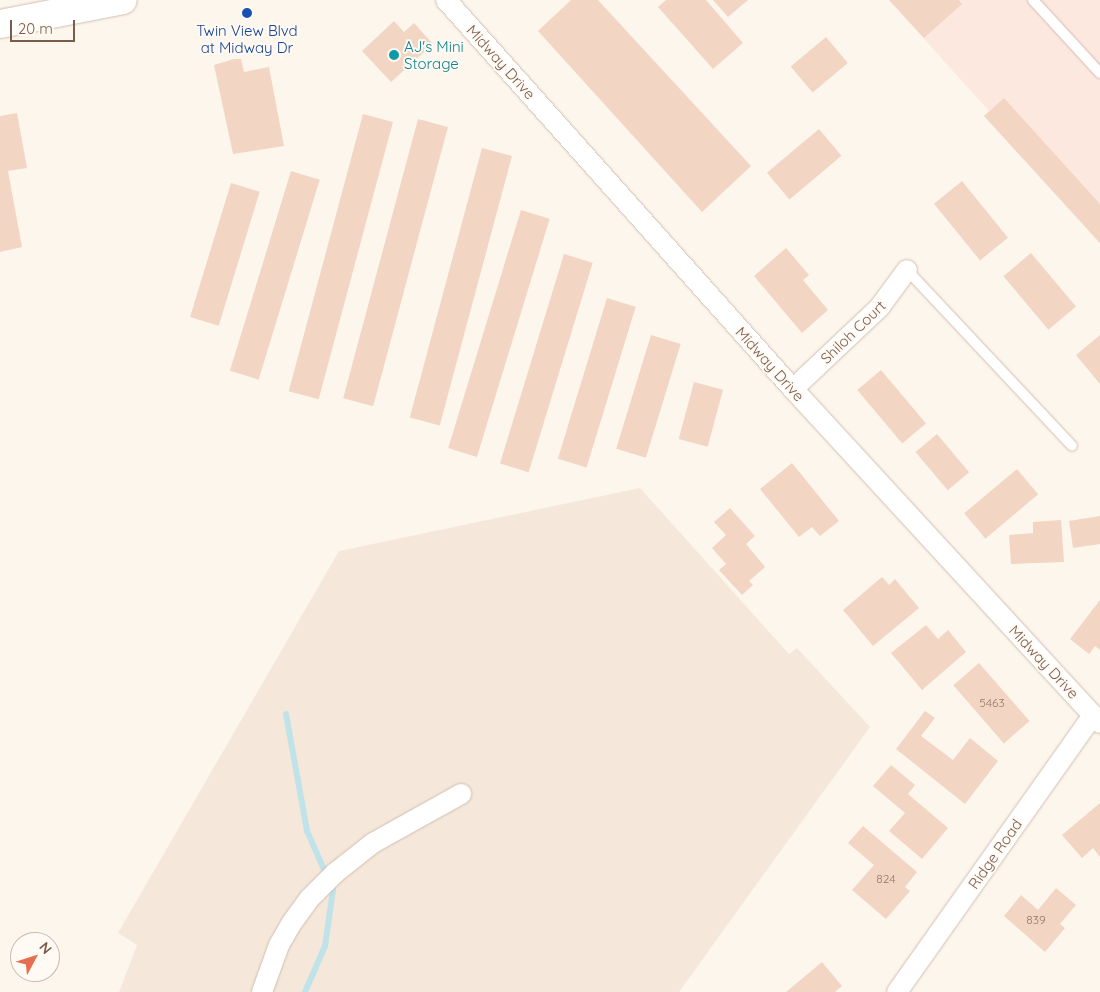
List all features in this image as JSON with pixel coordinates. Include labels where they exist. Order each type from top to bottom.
[{"type":"street","points":[[0,24],[123,0]]},
{"type":"street","name":"Midway Drive","points":[[446,0],[793,389],[1096,719]]},
{"type":"street","name":"Shiloh Court","points":[[793,389],[880,308],[907,270]]},
{"type":"street","name":"Ridge Road","points":[[897,992],[1096,719]]},
{"type":"street","points":[[262,992],[279,945],[291,924],[309,899],[335,873],[373,843],[461,794]]},
{"type":"lane","points":[[1033,0],[1100,72]]},
{"type":"lane","points":[[907,270],[1072,446]]},
{"type":"shaded area","points":[[889,0],[1100,0],[1100,243],[984,116],[989,111]]},
{"type":"shaded area","points":[[640,488],[789,654],[797,648],[870,727],[679,992],[119,992],[137,945],[118,933],[339,551]]},
{"type":"building","points":[[571,0],[598,0],[751,166],[702,212],[538,31]]},
{"type":"building","points":[[666,0],[706,0],[743,43],[713,69],[658,7]]},
{"type":"building","points":[[713,0],[748,0],[728,17]]},
{"type":"building","points":[[889,0],[959,0],[962,4],[924,38]]},
{"type":"building","name":"AJ's Mini Storage","points":[[394,21],[404,32],[414,23],[433,44],[391,82],[362,51]]},
{"type":"building","points":[[826,37],[848,63],[813,93],[791,67]]},
{"type":"building","points":[[234,59],[241,59],[244,72],[269,67],[284,146],[233,154],[214,65]]},
{"type":"building","points":[[1004,98],[1100,204],[1100,243],[984,116]]},
{"type":"building","points":[[17,113],[27,168],[8,171],[22,247],[0,252],[0,116]]},
{"type":"building","points":[[363,114],[393,122],[319,399],[289,391]]},
{"type":"building","points":[[418,119],[448,127],[373,406],[343,398]]},
{"type":"building","points":[[819,129],[841,156],[789,200],[767,173]]},
{"type":"building","points":[[482,148],[512,156],[440,426],[410,417]]},
{"type":"building","points":[[291,171],[320,180],[259,380],[230,371]]},
{"type":"building","points":[[962,181],[1008,238],[980,260],[934,204]]},
{"type":"building","points":[[231,183],[260,192],[219,326],[190,317]]},
{"type":"building","points":[[521,210],[550,219],[477,457],[448,448]]},
{"type":"building","points":[[786,248],[809,275],[803,280],[828,310],[802,333],[754,276]]},
{"type":"building","points":[[1031,253],[1076,307],[1048,330],[1003,276]]},
{"type":"building","points":[[564,254],[593,263],[529,472],[500,463]]},
{"type":"building","points":[[607,298],[636,307],[587,467],[558,459]]},
{"type":"building","points":[[651,335],[681,344],[646,458],[616,449]]},
{"type":"building","points":[[1100,335],[1100,384],[1076,355]]},
{"type":"building","points":[[881,370],[926,424],[902,444],[857,390]]},
{"type":"building","points":[[694,382],[723,390],[708,447],[679,439]]},
{"type":"building","points":[[937,434],[969,472],[948,490],[916,452]]},
{"type":"building","points":[[792,463],[839,521],[820,536],[812,527],[799,537],[760,489]]},
{"type":"building","points":[[1017,469],[1038,494],[985,539],[964,513]]},
{"type":"building","points":[[730,508],[755,536],[746,544],[765,567],[749,581],[753,585],[742,595],[719,570],[726,564],[712,548],[726,535],[714,522]]},
{"type":"building","points":[[1100,516],[1100,544],[1073,548],[1069,521]]},
{"type":"building","points":[[1061,520],[1064,562],[1011,564],[1009,535],[1033,533],[1033,522]]},
{"type":"building","points":[[882,577],[889,585],[895,579],[919,608],[873,646],[843,610]]},
{"type":"building","points":[[1100,600],[1100,650],[1095,646],[1089,654],[1070,639]]},
{"type":"building","points":[[926,625],[938,639],[948,630],[966,652],[922,690],[891,653]]},
{"type":"building","points":[[979,663],[1030,721],[1004,743],[953,685]]},
{"type":"building","points":[[925,711],[935,718],[921,736],[953,760],[970,738],[998,761],[965,804],[896,749]]},
{"type":"building","points":[[891,765],[915,785],[908,794],[948,828],[922,859],[889,831],[905,813],[873,786]]},
{"type":"building","points":[[1100,803],[1100,857],[1093,848],[1082,858],[1062,835]]},
{"type":"building","points":[[863,826],[917,872],[905,887],[910,891],[886,919],[852,890],[874,865],[848,843]]},
{"type":"building","points":[[1056,888],[1076,905],[1060,924],[1065,928],[1045,952],[1004,916],[1021,895],[1038,910]]},
{"type":"building","points":[[822,962],[842,986],[835,992],[786,992]]},
{"type":"waterway","points":[[286,714],[307,831],[333,890],[325,946],[305,992]]},
{"type":"place","name":"Twin View Blvd at Midway Dr","points":[[247,13]]},
{"type":"place","name":"AJ's Mini Storage","points":[[394,55]]}]
